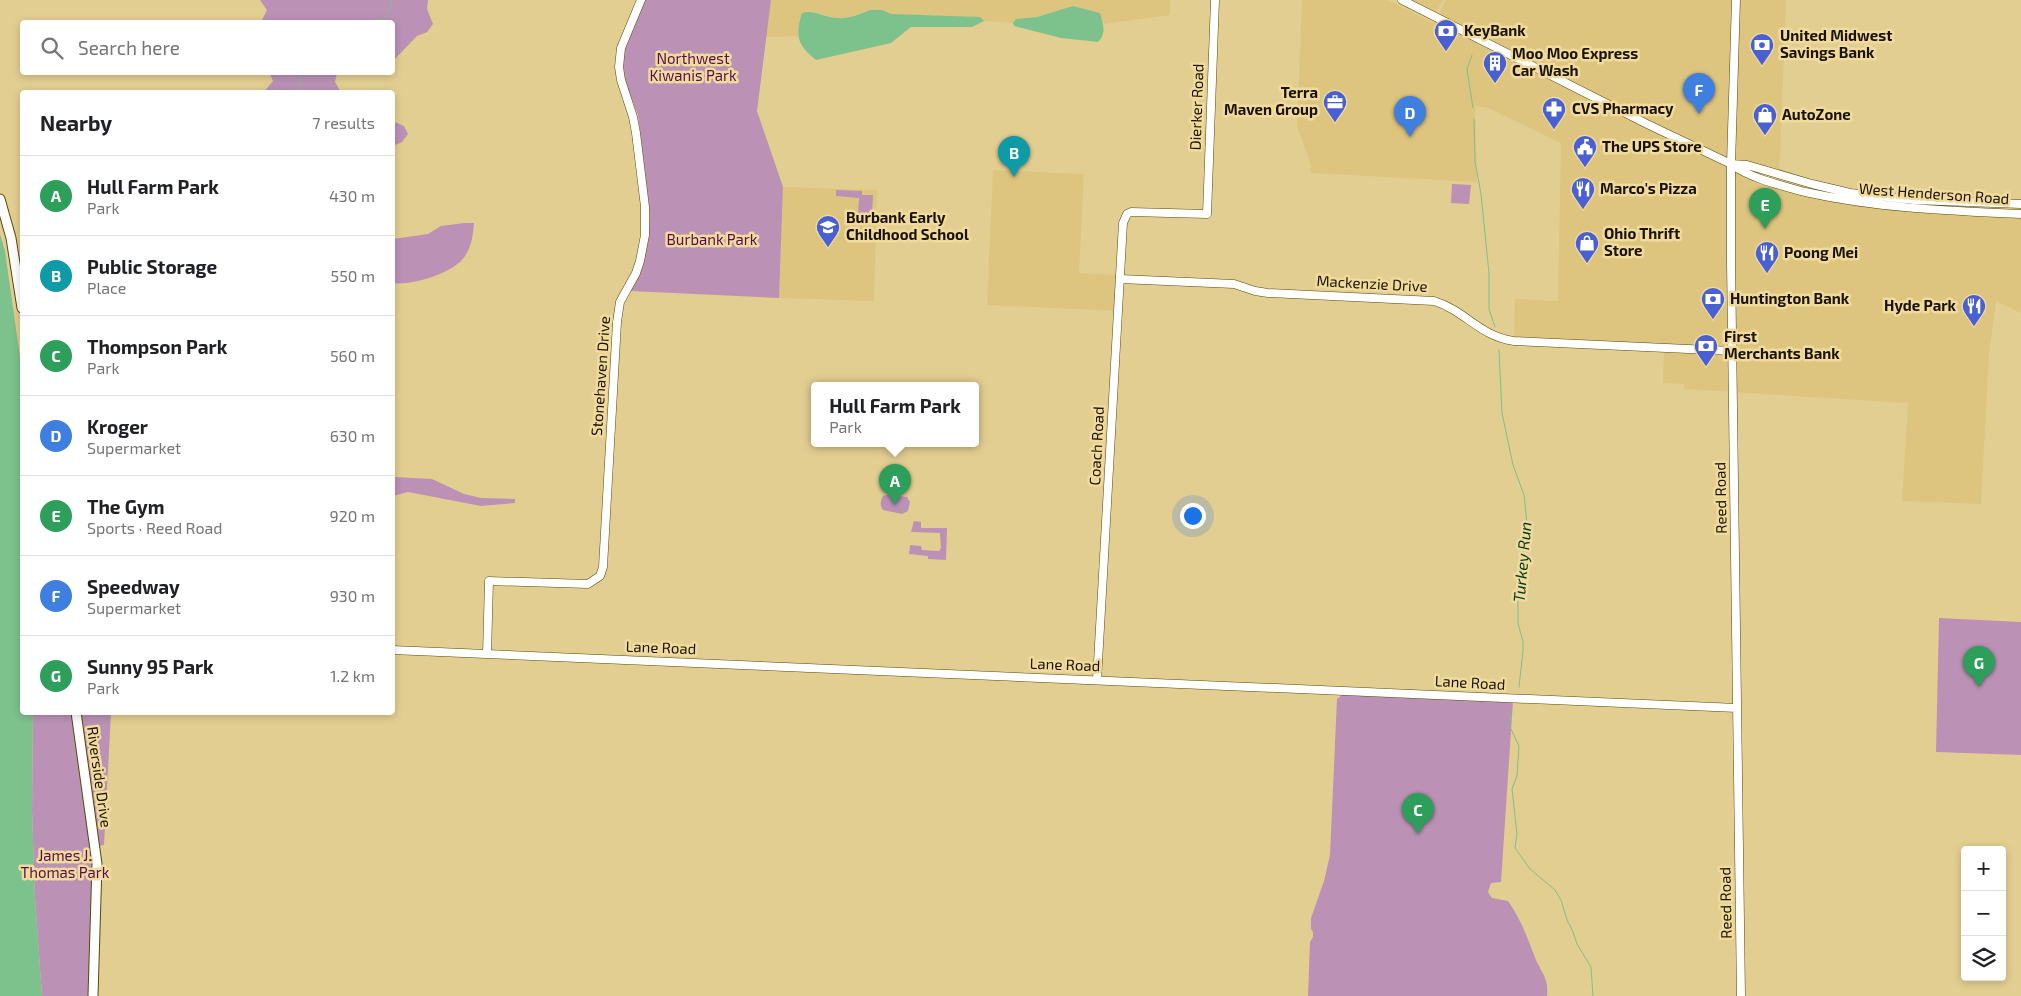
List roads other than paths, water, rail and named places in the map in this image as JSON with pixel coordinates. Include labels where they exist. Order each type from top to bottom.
[{"type":"main road","points":[[0,199],[11,238],[20,292]]},
{"type":"main road","name":"Riverside Drive","points":[[76,715],[97,864],[93,996]]},
{"type":"street","name":"Stonehaven Drive","points":[[487,654],[490,581],[584,584],[593,582],[600,576],[604,563],[618,314],[620,302],[639,263],[645,235],[645,207],[636,134],[619,67],[621,48],[641,0]]},
{"type":"street","name":"Dierker Road","points":[[1127,214],[1136,211],[1207,214],[1215,0]]},
{"type":"street","name":"West Henderson Road","points":[[1402,0],[1639,120],[1731,164],[1743,173],[1829,198],[1892,207],[2021,214]]},
{"type":"street","name":"Reed Road","points":[[1736,0],[1731,164],[1741,996]]},
{"type":"street","name":"West Henderson Road","points":[[1731,164],[1746,165],[1812,184],[1876,196],[1922,201],[2021,204]]},
{"type":"street","points":[[1788,187],[1790,192],[1818,200]]},
{"type":"street","name":"Coach Road","points":[[1097,680],[1123,223],[1127,214]]},
{"type":"street","name":"Mackenzie Drive","points":[[1120,279],[1234,284],[1255,292],[1268,293],[1434,301],[1449,307],[1489,334],[1514,341],[1732,351]]},
{"type":"street","name":"Lane Road","points":[[395,650],[1737,708]]},
{"type":"waterway","points":[[380,20],[388,15],[392,0]]},
{"type":"waterway","name":"Turkey Run","points":[[1472,55],[1467,69],[1473,108]]},
{"type":"waterway","points":[[299,75],[300,90]]},
{"type":"waterway","name":"Turkey Run","points":[[1474,119],[1475,161],[1481,194],[1489,273],[1489,309],[1495,327]]},
{"type":"waterway","name":"Turkey Run","points":[[1499,350],[1502,413],[1513,465],[1524,495],[1527,523],[1518,594],[1518,624],[1523,641],[1519,687]]},
{"type":"waterway","name":"Turkey Run","points":[[1510,710],[1510,727],[1519,746],[1517,776],[1512,789],[1517,834],[1515,848],[1530,869],[1555,890],[1561,900],[1577,944],[1591,967],[1593,996]]},
{"type":"place","name":"KeyBank","points":[[1446,52]]},
{"type":"place","name":"United Midwest Savings Bank","points":[[1762,66]]},
{"type":"place","name":"Moo Moo Express Car Wash","points":[[1495,84]]},
{"type":"place","name":"Speedway","points":[[1699,114]]},
{"type":"place","name":"Terra Maven Group","points":[[1335,123]]},
{"type":"place","name":"CVS Pharmacy","points":[[1554,130]]},
{"type":"place","name":"AutoZone","points":[[1765,136]]},
{"type":"place","name":"Kroger","points":[[1410,137]]},
{"type":"place","name":"The UPS Store","points":[[1585,168]]},
{"type":"place","name":"Public Storage","points":[[1014,177]]},
{"type":"place","name":"Marco's Pizza","points":[[1583,210]]},
{"type":"place","name":"The Gym","points":[[1765,229]]},
{"type":"place","name":"Burbank Early Childhood School","points":[[828,248]]},
{"type":"place","name":"Ohio Thrift Store","points":[[1587,264]]},
{"type":"place","name":"Poong Mei","points":[[1767,274]]},
{"type":"place","name":"Huntington Bank","points":[[1713,320]]},
{"type":"place","name":"Hyde Park","points":[[1974,327]]},
{"type":"place","name":"First Merchants Bank","points":[[1706,367]]},
{"type":"place","name":"Hull Farm Park","points":[[895,505]]},
{"type":"place","name":"Sunny 95 Park","points":[[1979,687]]},
{"type":"place","name":"Thompson Park","points":[[1418,834]]},
{"type":"park label","name":"Northwest Kiwanis Park","points":[[693,68]]},
{"type":"park label","name":"Burbank Park","points":[[712,240]]},
{"type":"park label","name":"James J. Thomas Park","points":[[65,864]]}]
